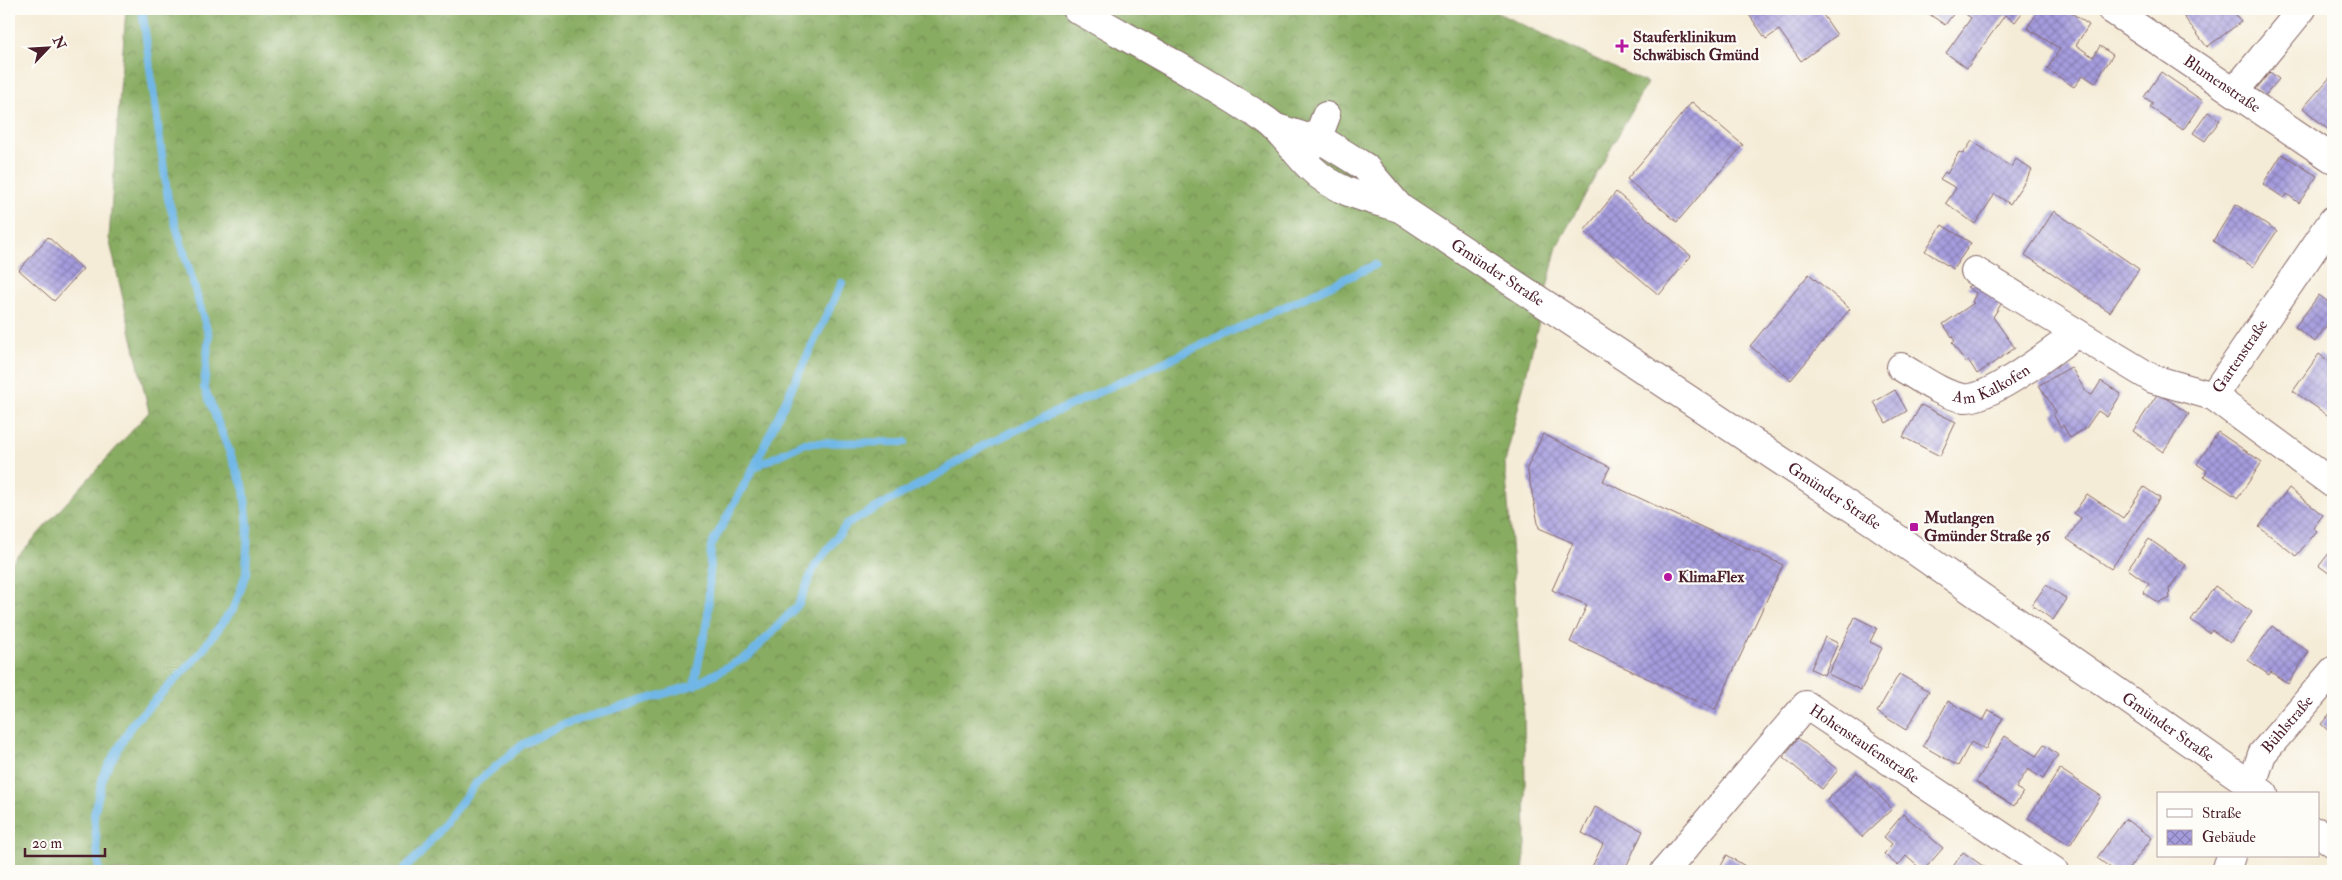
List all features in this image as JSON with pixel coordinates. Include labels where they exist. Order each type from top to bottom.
[{"type":"street","name":"Gmünder Straße","points":[[1077,9],[1277,128],[1314,138],[1346,154],[1365,167],[1360,194],[1400,208],[1874,522],[2255,791]]},
{"type":"street","name":"Blumenstraße","points":[[2111,9],[2333,159]]},
{"type":"street","points":[[2234,92],[2302,9]]},
{"type":"street","name":"Gartenstraße","points":[[2333,220],[2213,396],[2333,484]]},
{"type":"street","points":[[1975,271],[2153,379],[2213,396]]},
{"type":"street","name":"Am Kalkofen","points":[[1902,367],[1947,393],[1965,398],[1984,395],[2002,385],[2077,333]]},
{"type":"street","name":"Bühlstraße","points":[[2255,791],[2262,754],[2333,671]]},
{"type":"street","name":"Hohenstaufenstraße","points":[[1665,871],[1806,705],[2054,871]]},
{"type":"street","points":[[2320,833],[2333,843]]},
{"type":"street","points":[[2226,871],[2230,858]]},
{"type":"green space","points":[[126,9],[1489,9],[1647,83],[1557,246],[1505,463],[1524,715],[1526,844],[1523,871],[9,871],[9,566],[149,412],[109,238]]},
{"type":"building","points":[[1745,9],[1819,9],[1837,35],[1801,61],[1779,30],[1766,39]]},
{"type":"building","points":[[1922,9],[1957,9],[1945,25]]},
{"type":"building","points":[[1959,9],[2025,9],[2015,22],[2005,15],[1967,68],[1946,53],[1971,18]]},
{"type":"building","points":[[2040,9],[2066,9],[2089,25],[2076,45],[2093,57],[2100,46],[2113,55],[2095,83],[2083,75],[2074,87],[2047,69],[2060,49],[2027,28]]},
{"type":"building","points":[[2178,9],[2232,9],[2241,22],[2207,47]]},
{"type":"building","points":[[2161,72],[2203,101],[2183,130],[2150,107],[2153,103],[2144,97]]},
{"type":"building","points":[[2270,72],[2279,79],[2265,96],[2256,89]]},
{"type":"building","points":[[2333,74],[2333,134],[2303,108]]},
{"type":"building","points":[[1692,102],[1743,145],[1677,222],[1627,179]]},
{"type":"building","points":[[2208,112],[2220,120],[2205,141],[2193,133]]},
{"type":"building","points":[[1972,141],[2011,167],[2016,159],[2032,170],[2010,204],[1995,194],[1975,224],[1946,203],[1956,188],[1940,179],[1945,172],[1947,174],[1959,152],[1963,154]]},
{"type":"building","points":[[2282,154],[2317,176],[2299,203],[2287,194],[2284,198],[2263,184]]},
{"type":"building","points":[[1616,192],[1691,256],[1659,295],[1584,231]]},
{"type":"building","points":[[2236,204],[2277,231],[2253,267],[2213,241]]},
{"type":"building","points":[[2054,211],[2139,269],[2110,312],[2025,255]]},
{"type":"building","points":[[1942,225],[1971,243],[1953,269],[1925,251]]},
{"type":"building","points":[[48,237],[83,269],[54,301],[19,270]]},
{"type":"building","points":[[1809,274],[1850,309],[1791,380],[1750,346]]},
{"type":"building","points":[[1978,281],[2005,298],[1993,317],[2015,348],[1977,374],[1969,361],[1966,363],[1952,343],[1955,341],[1943,324],[1974,303],[1972,302],[1976,293],[1967,287]]},
{"type":"building","points":[[2319,295],[2333,306],[2333,325],[2329,322],[2315,342],[2295,327]]},
{"type":"building","points":[[2319,354],[2333,364],[2333,419],[2293,391]]},
{"type":"building","points":[[2071,367],[2086,392],[2092,395],[2101,381],[2121,394],[2107,417],[2098,411],[2086,428],[2070,438],[2063,425],[2060,427],[2053,414],[2056,412],[2039,385]]},
{"type":"building","points":[[1895,390],[1907,411],[1886,423],[1874,402]]},
{"type":"building","points":[[2158,393],[2189,414],[2163,452],[2133,431]]},
{"type":"building","points":[[1921,405],[1956,422],[1940,456],[1903,437]]},
{"type":"building","points":[[2218,432],[2262,462],[2238,498],[2204,476],[2207,471],[2197,464]]},
{"type":"building","name":"KlimaFlex","points":[[1543,434],[1610,467],[1603,481],[1783,565],[1715,710],[1570,642],[1587,605],[1552,590],[1573,543],[1539,528],[1527,468]]},
{"type":"building","points":[[2144,487],[2160,498],[2111,569],[2067,539],[2081,518],[2074,513],[2087,494],[2123,518]]},
{"type":"building","points":[[2289,488],[2323,515],[2313,528],[2317,531],[2296,556],[2259,527]]},
{"type":"building","points":[[2149,539],[2186,565],[2169,589],[2170,598],[2159,603],[2143,593],[2149,584],[2128,569]]},
{"type":"building","points":[[2333,548],[2333,576],[2319,566]]},
{"type":"building","points":[[2046,585],[2067,599],[2053,620],[2032,605]]},
{"type":"building","points":[[2215,586],[2252,612],[2230,643],[2212,630],[2209,633],[2191,620]]},
{"type":"building","points":[[1855,617],[1877,628],[1870,642],[1882,648],[1861,690],[1828,674]]},
{"type":"building","points":[[2272,626],[2309,652],[2288,684],[2271,672],[2269,675],[2248,660]]},
{"type":"building","points":[[1825,637],[1838,643],[1824,675],[1811,669]]},
{"type":"building","points":[[1899,674],[1929,691],[1906,730],[1877,712]]},
{"type":"building","points":[[1948,701],[1983,721],[1989,710],[2003,718],[1985,750],[1971,742],[1958,766],[1923,746]]},
{"type":"building","points":[[2333,710],[2333,735],[2321,724]]},
{"type":"building","points":[[2005,736],[2036,756],[2044,745],[2058,755],[2043,779],[2028,769],[2016,788],[2023,792],[2014,806],[1976,782]]},
{"type":"building","points":[[1798,738],[1838,770],[1822,789],[1783,757]]},
{"type":"building","points":[[2060,769],[2101,796],[2070,845],[2028,818]]},
{"type":"building","points":[[1857,772],[1892,809],[1862,837],[1827,800]]},
{"type":"building","points":[[1595,807],[1643,831],[1624,871],[1590,871],[1603,844],[1582,833]]},
{"type":"building","points":[[1903,814],[1943,848],[1923,871],[1906,856],[1898,866],[1884,854],[1892,844],[1884,837]]},
{"type":"building","points":[[2125,819],[2152,838],[2127,871],[2115,871],[2097,858]]},
{"type":"building","points":[[1963,852],[1990,871],[1950,871]]},
{"type":"building","points":[[1727,855],[1753,871],[1718,871]]},
{"type":"waterway","points":[[99,871],[94,814],[104,773],[133,723],[198,656],[235,606],[246,573],[248,526],[244,489],[204,387],[209,336],[168,199],[142,9]]},
{"type":"waterway","points":[[402,871],[422,852],[477,782],[522,745],[561,725],[694,685],[750,655],[798,605],[815,566],[847,524],[940,473],[984,445],[1375,265]]},
{"type":"waterway","points":[[694,685],[708,616],[711,546],[754,467],[842,283]]},
{"type":"waterway","points":[[754,467],[805,443],[905,442]]},
{"type":"place","name":"Stauferklinikum Schwäbisch Gmünd","points":[[1622,46]]},
{"type":"place","name":"Mutlangen Gmünder Straße 36","points":[[1914,527]]},
{"type":"place","name":"KlimaFlex","points":[[1668,577]]}]
